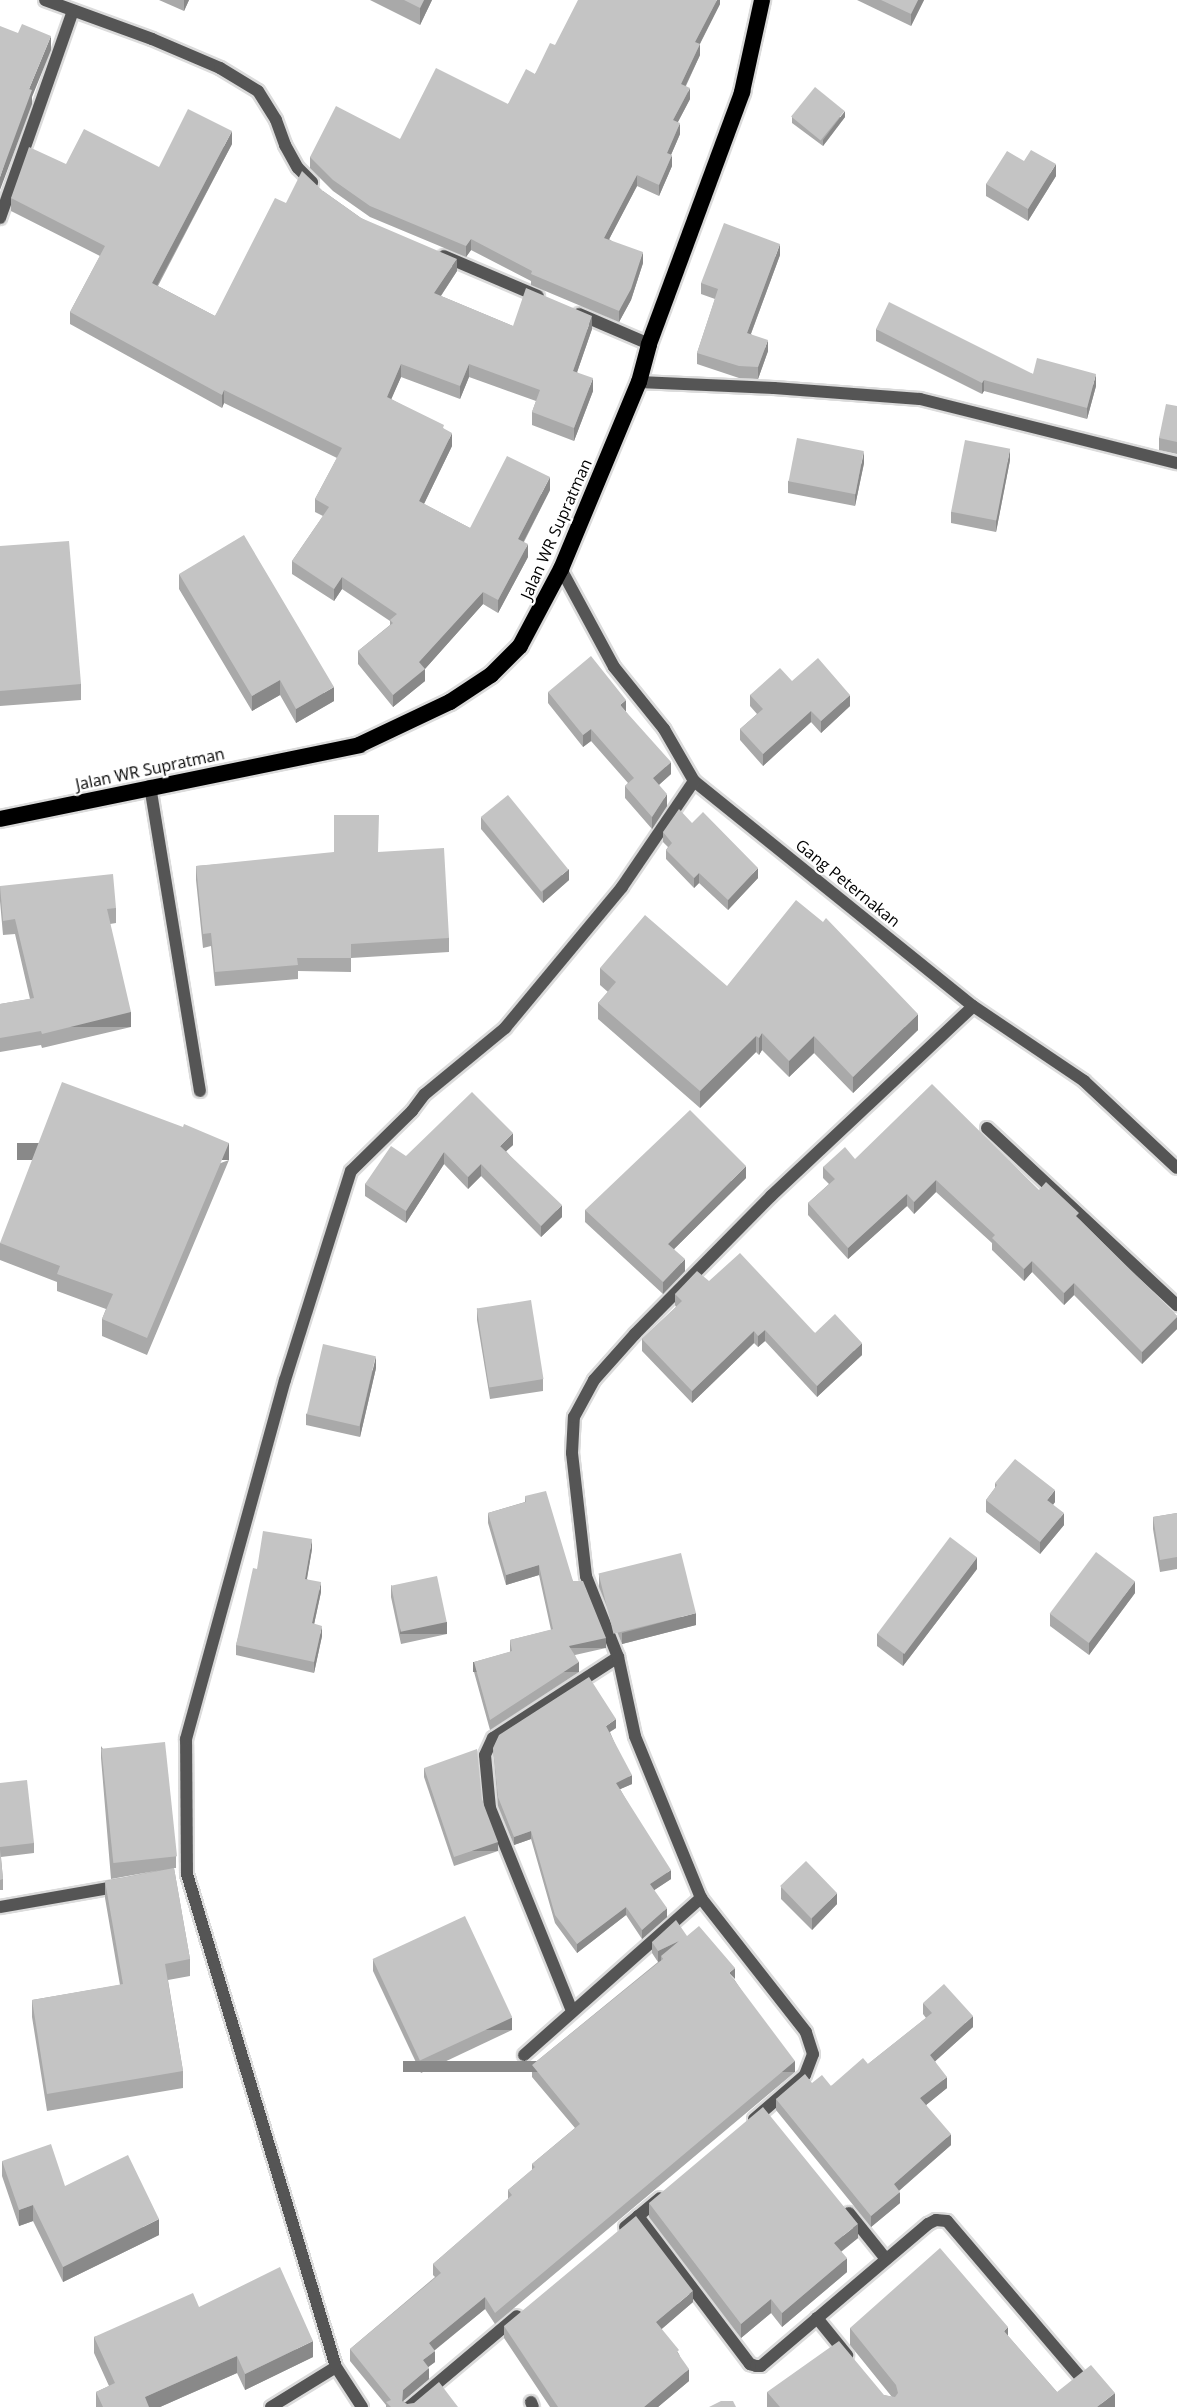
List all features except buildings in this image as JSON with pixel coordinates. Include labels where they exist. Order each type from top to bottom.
[{"type":"highway","name":"Jalan WR Supratman","points":[[0,819],[150,786],[358,745],[450,702],[491,675],[520,646],[561,568],[639,382],[649,344],[742,92],[762,0]]},
{"type":"street","points":[[45,0],[152,39],[220,68],[258,91],[276,120],[285,145],[298,168],[321,190]]},
{"type":"street","points":[[0,218],[73,11]]},
{"type":"street","points":[[434,252],[649,344]]},
{"type":"street","points":[[639,382],[774,388],[920,399],[1177,463]]},
{"type":"street","name":"Gang Peternakan","points":[[561,568],[614,667],[664,729],[694,781],[973,1006],[1084,1081],[1177,1168]]},
{"type":"street","points":[[362,2407],[336,2367],[181,1875],[186,1738],[285,1380],[351,1171],[425,1094],[505,1028],[622,887],[694,781]]},
{"type":"street","points":[[150,786],[200,1091]]},
{"type":"street","points":[[747,2125],[768,2114],[805,2075],[813,2054],[806,2032],[701,1898],[635,1736],[618,1657],[586,1576],[572,1453],[574,1417],[594,1380],[635,1334],[771,1196],[973,1006]]},
{"type":"street","points":[[987,1128],[1177,1305]]},
{"type":"street","points":[[572,2011],[490,1808],[485,1755],[493,1738],[618,1657]]},
{"type":"street","points":[[0,1907],[128,1885]]},
{"type":"street","points":[[524,2055],[701,1898]]},
{"type":"street","points":[[613,2237],[674,2186]]},
{"type":"street","points":[[843,2207],[886,2259]]},
{"type":"street","points":[[638,2216],[750,2364],[761,2366],[928,2224],[936,2220],[947,2221],[1083,2379]]},
{"type":"street","points":[[409,2407],[532,2304]]},
{"type":"street","points":[[817,2318],[854,2363]]},
{"type":"street","points":[[271,2407],[336,2367]]}]
